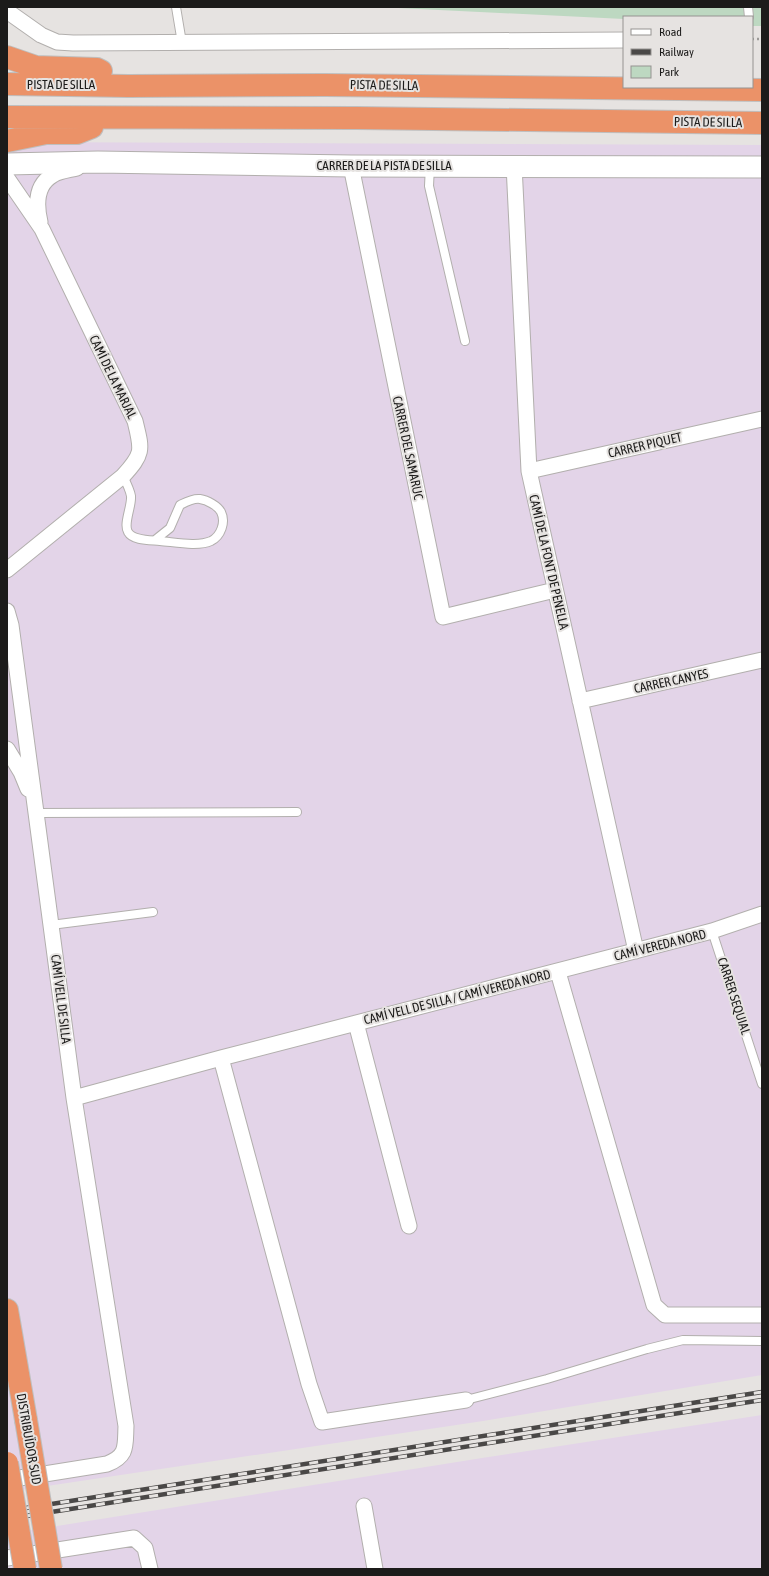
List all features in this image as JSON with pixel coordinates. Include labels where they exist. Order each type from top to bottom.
[{"type":"highway","points":[[7,57],[36,66],[97,69],[128,86]]},
{"type":"highway","name":"PISTA DE SILLA","points":[[7,84],[128,86],[325,85],[762,90]]},
{"type":"highway","name":"PISTA DE SILLA","points":[[7,117],[357,118],[762,123]]},
{"type":"highway","points":[[7,141],[46,133],[77,133],[114,118]]},
{"type":"highway","name":"DISTRIBUÏDOR SUD","points":[[7,1310],[51,1569]]},
{"type":"highway","name":"DISTRIBUÏDOR SUD","points":[[7,1463],[25,1569]]},
{"type":"street","points":[[7,11],[42,35],[57,42],[623,40]]},
{"type":"street","name":"CARRER DE LA PISTA DE SILLA","points":[[7,164],[98,162],[351,166],[514,165],[762,167]]},
{"type":"street","name":"CAMÍ DE LA MARJAL","points":[[42,229],[37,210],[37,202],[39,191],[44,182],[53,175],[98,162]]},
{"type":"street","name":"CAMÍ DE LA FONT DE PENELLA","points":[[514,165],[529,471],[636,951]]},
{"type":"street","name":"CARRER DEL SAMARUC","points":[[351,166],[443,617],[555,590]]},
{"type":"street","name":"CAMÍ DE LA MARJAL","points":[[7,178],[42,229],[135,421],[141,447],[136,462],[123,476],[7,570]]},
{"type":"street","name":"CARRER PIQUET","points":[[529,471],[762,419]]},
{"type":"street","name":"CAMÍ VELL DE SILLA","points":[[7,611],[11,625],[37,813],[74,1098],[126,1426],[125,1450],[117,1460],[107,1464],[7,1480]]},
{"type":"street","name":"CARRER CANYES","points":[[580,701],[762,660]]},
{"type":"street","points":[[7,749],[21,772],[37,813]]},
{"type":"street","name":"CAMÍ VEREDA NORD","points":[[558,972],[712,931],[762,914]]},
{"type":"street","points":[[558,972],[654,1305],[665,1315],[762,1315]]},
{"type":"street","name":"CAMÍ VELL DE SILLA / CAMÍ VEREDA NORD","points":[[356,1023],[558,972]]},
{"type":"street","points":[[74,1098],[356,1023],[409,1226]]},
{"type":"street","points":[[221,1058],[309,1384],[322,1422],[466,1400]]},
{"type":"street","points":[[364,1506],[375,1569]]},
{"type":"street","points":[[7,1558],[134,1538],[145,1548],[150,1569]]},
{"type":"lane","points":[[176,7],[182,42]]},
{"type":"lane","points":[[430,166],[429,186],[465,340]]},
{"type":"lane","points":[[123,476],[131,496],[127,527],[128,532],[133,537],[155,540],[199,544],[211,541],[219,535],[223,525],[221,512],[212,504],[200,500],[189,501],[180,505],[170,528],[155,540]]},
{"type":"lane","points":[[37,813],[297,812]]},
{"type":"lane","points":[[51,926],[154,912]]},
{"type":"lane","name":"CARRER SEQUIAL","points":[[712,931],[762,1084]]},
{"type":"lane","points":[[466,1400],[547,1379],[647,1348],[683,1340],[762,1341]]},
{"type":"shaded area","points":[[7,142],[762,145],[762,1375],[483,1421],[7,1492]]},
{"type":"shaded area","points":[[762,1415],[762,1569],[7,1569],[7,1534]]},
{"type":"green space","points":[[378,7],[762,7],[762,26],[753,26],[753,16],[623,16],[623,19]]},
{"type":"railway","points":[[7,1511],[762,1392]]},
{"type":"railway","points":[[7,1519],[762,1400]]}]
